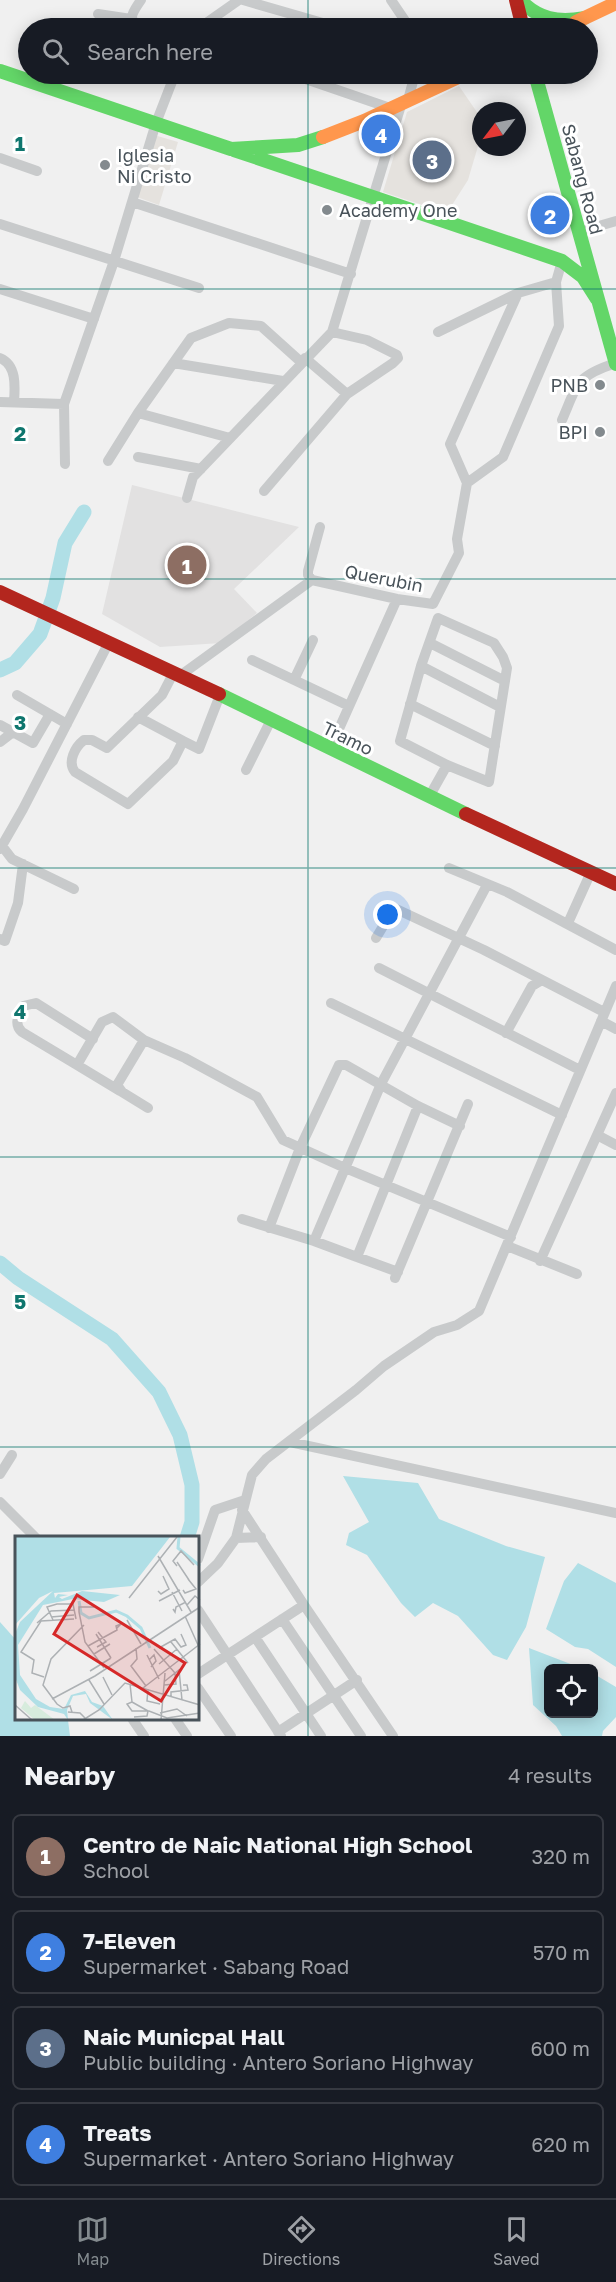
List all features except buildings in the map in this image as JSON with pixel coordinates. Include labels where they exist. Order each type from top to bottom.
[{"type":"main road","points":[[518,0],[530,11],[544,18]]},
{"type":"main road","points":[[518,0],[521,18]]},
{"type":"main road","points":[[584,18],[616,3]]},
{"type":"main road","points":[[0,71],[18,77]]},
{"type":"main road","points":[[39,84],[562,261],[583,277],[597,299]]},
{"type":"main road","points":[[231,149],[298,144],[335,133],[443,84]]},
{"type":"main road","name":"Sabang Road","points":[[538,84],[616,363]]},
{"type":"main road","name":"Tramo","points":[[0,592],[108,644],[177,673],[429,797],[616,884]]},
{"type":"street","points":[[131,18],[141,0]]},
{"type":"street","points":[[214,18],[238,0]]},
{"type":"street","points":[[243,0],[305,18]]},
{"type":"street","points":[[391,0],[403,18]]},
{"type":"street","points":[[98,14],[124,18]]},
{"type":"street","points":[[65,464],[64,404],[114,261],[156,123],[171,84]]},
{"type":"street","points":[[329,84],[400,103]]},
{"type":"street","points":[[187,498],[193,477],[332,332],[374,197],[400,103],[410,84]]},
{"type":"street","points":[[0,158],[37,171]]},
{"type":"street","points":[[132,201],[351,274]]},
{"type":"street","points":[[578,232],[616,221]]},
{"type":"street","points":[[0,224],[199,288]]},
{"type":"street","points":[[518,293],[450,444],[467,483],[503,457],[559,326],[556,282],[562,261]]},
{"type":"street","points":[[438,332],[518,293],[556,282]]},
{"type":"street","points":[[0,289],[94,319]]},
{"type":"street","points":[[108,461],[138,413],[191,338],[229,323],[261,326],[347,394]]},
{"type":"street","points":[[264,491],[347,394],[398,358],[394,351],[367,340],[332,332]]},
{"type":"street","points":[[0,358],[5,360],[13,374],[14,402]]},
{"type":"street","points":[[173,363],[283,381]]},
{"type":"street","points":[[562,420],[582,380],[589,372],[616,363]]},
{"type":"street","points":[[0,402],[64,404]]},
{"type":"street","points":[[138,413],[230,438]]},
{"type":"street","points":[[138,457],[201,469]]},
{"type":"street","name":"Querubin","points":[[312,580],[397,599],[433,604],[459,554],[457,539],[467,483]]},
{"type":"street","points":[[183,741],[173,761],[128,804],[81,776],[72,769],[70,761],[81,741],[87,739],[107,748],[162,695],[177,673],[312,580],[308,571],[320,527]]},
{"type":"street","points":[[330,749],[397,599]]},
{"type":"street","points":[[433,604],[438,618],[400,741],[447,765],[489,782],[507,668],[494,643],[438,618]]},
{"type":"street","points":[[294,680],[313,640]]},
{"type":"street","points":[[430,643],[505,681]]},
{"type":"street","points":[[74,889],[12,859],[1,848],[108,644]]},
{"type":"street","points":[[252,660],[349,706]]},
{"type":"street","points":[[422,666],[500,707]]},
{"type":"street","points":[[138,717],[199,749],[220,694]]},
{"type":"street","points":[[17,695],[67,724]]},
{"type":"street","points":[[410,705],[495,746]]},
{"type":"street","points":[[0,725],[33,743],[50,714]]},
{"type":"street","points":[[246,770],[272,720]]},
{"type":"street","points":[[0,742],[13,732]]},
{"type":"street","points":[[429,797],[447,765]]},
{"type":"street","points":[[0,939],[5,941],[18,903],[23,864]]},
{"type":"street","points":[[449,868],[507,892],[616,950]]},
{"type":"street","points":[[568,923],[591,872]]},
{"type":"street","points":[[314,1241],[381,1084],[487,885]]},
{"type":"street","points":[[376,938],[394,908],[542,980],[602,1016],[616,1029]]},
{"type":"street","points":[[379,968],[580,1070]]},
{"type":"street","points":[[506,1032],[532,986],[542,980]]},
{"type":"street","points":[[200,1580],[218,1563],[236,1538],[252,1474],[266,1460],[384,1366],[434,1332],[457,1325],[479,1311],[616,986]]},
{"type":"street","points":[[93,1039],[36,1003],[24,1006],[17,1021],[19,1029],[148,1108]]},
{"type":"street","points":[[332,1003],[562,1115]]},
{"type":"street","points":[[77,1065],[104,1020],[113,1017],[144,1040],[186,1058],[257,1097],[283,1140],[428,1202],[509,1241],[540,1261],[577,1274]]},
{"type":"street","points":[[123,1092],[118,1088],[118,1081],[144,1040]]},
{"type":"street","points":[[268,1228],[300,1148],[339,1065],[346,1065],[417,1106],[460,1126]]},
{"type":"street","points":[[540,1261],[616,1093]]},
{"type":"street","points":[[242,1219],[314,1241],[396,1275],[468,1104]]},
{"type":"street","points":[[357,1257],[417,1106]]},
{"type":"street","points":[[597,1135],[616,1145]]},
{"type":"street","points":[[290,1442],[616,1513]]},
{"type":"street","points":[[0,1474],[12,1455]]},
{"type":"street","points":[[0,1502],[34,1536]]},
{"type":"street","points":[[243,1505],[304,1605],[393,1736]]},
{"type":"street","points":[[200,1552],[215,1510],[243,1505]]},
{"type":"street","points":[[236,1538],[261,1537]]},
{"type":"street","points":[[200,1673],[304,1605]]},
{"type":"street","points":[[200,1613],[279,1734],[333,1694],[357,1680]]},
{"type":"street","points":[[282,1619],[361,1736]]},
{"type":"street","points":[[255,1637],[321,1736]]},
{"type":"street","points":[[200,1691],[231,1736]]},
{"type":"street","points":[[134,1721],[144,1736]]},
{"type":"street","points":[[177,1721],[187,1736]]},
{"type":"shaded area","points":[[459,86],[472,105],[472,156],[475,156],[468,180],[447,213],[383,192],[407,112]]},
{"type":"shaded area","points":[[154,135],[178,142],[159,205],[137,197]]},
{"type":"shaded area","points":[[132,485],[299,527],[234,589],[257,613],[221,643],[160,647],[102,614]]},
{"type":"water","points":[[343,1476],[418,1483],[439,1519],[506,1546],[545,1557],[526,1627],[507,1660],[493,1655],[458,1616],[433,1603],[415,1617],[401,1603],[367,1555],[346,1545],[349,1533],[369,1522]]},
{"type":"water","points":[[578,1563],[616,1583],[616,1667],[588,1649],[575,1647],[546,1629],[564,1581]]},
{"type":"water","points":[[0,1622],[15,1639],[15,1721],[68,1721],[70,1736],[0,1736]]},
{"type":"water","points":[[529,1648],[571,1664],[544,1664],[544,1715],[533,1705]]},
{"type":"water","points":[[598,1676],[616,1687],[616,1717],[603,1731],[602,1736],[562,1736],[547,1718],[598,1718]]},
{"type":"waterway","points":[[0,670],[15,663],[40,634],[53,598],[65,543],[84,512]]},
{"type":"waterway","points":[[0,1263],[18,1278],[112,1339],[159,1392],[180,1435],[192,1485],[192,1522],[188,1536]]},
{"type":"traffic: fast","points":[[520,0],[534,12],[549,18]]},
{"type":"traffic: fast","points":[[0,71],[18,77]]},
{"type":"traffic: fast","points":[[38,84],[231,149],[298,145],[323,137]]},
{"type":"traffic: fast","points":[[538,84],[616,364]]},
{"type":"traffic: fast","points":[[234,150],[562,261],[583,277],[597,299]]},
{"type":"traffic: fast","points":[[219,694],[466,814]]},
{"type":"traffic: slow","points":[[584,18],[616,3]]},
{"type":"traffic: slow","points":[[323,137],[364,121],[444,84]]},
{"type":"traffic: jam","points":[[516,0],[520,18]]},
{"type":"traffic: jam","points":[[0,592],[219,694]]},
{"type":"traffic: jam","points":[[466,814],[616,884]]},
{"type":"place","name":"Treats","points":[[381,134]]},
{"type":"place","name":"Naic Municpal Hall","points":[[432,160]]},
{"type":"place","name":"Iglesia Ni Cristo","points":[[105,165]]},
{"type":"place","name":"Academy One","points":[[327,210]]},
{"type":"place","name":"7-Eleven","points":[[550,215]]},
{"type":"place","name":"PNB","points":[[600,385]]},
{"type":"place","name":"BPI","points":[[600,432]]},
{"type":"place","name":"Centro de Naic National High School","points":[[187,565]]}]
